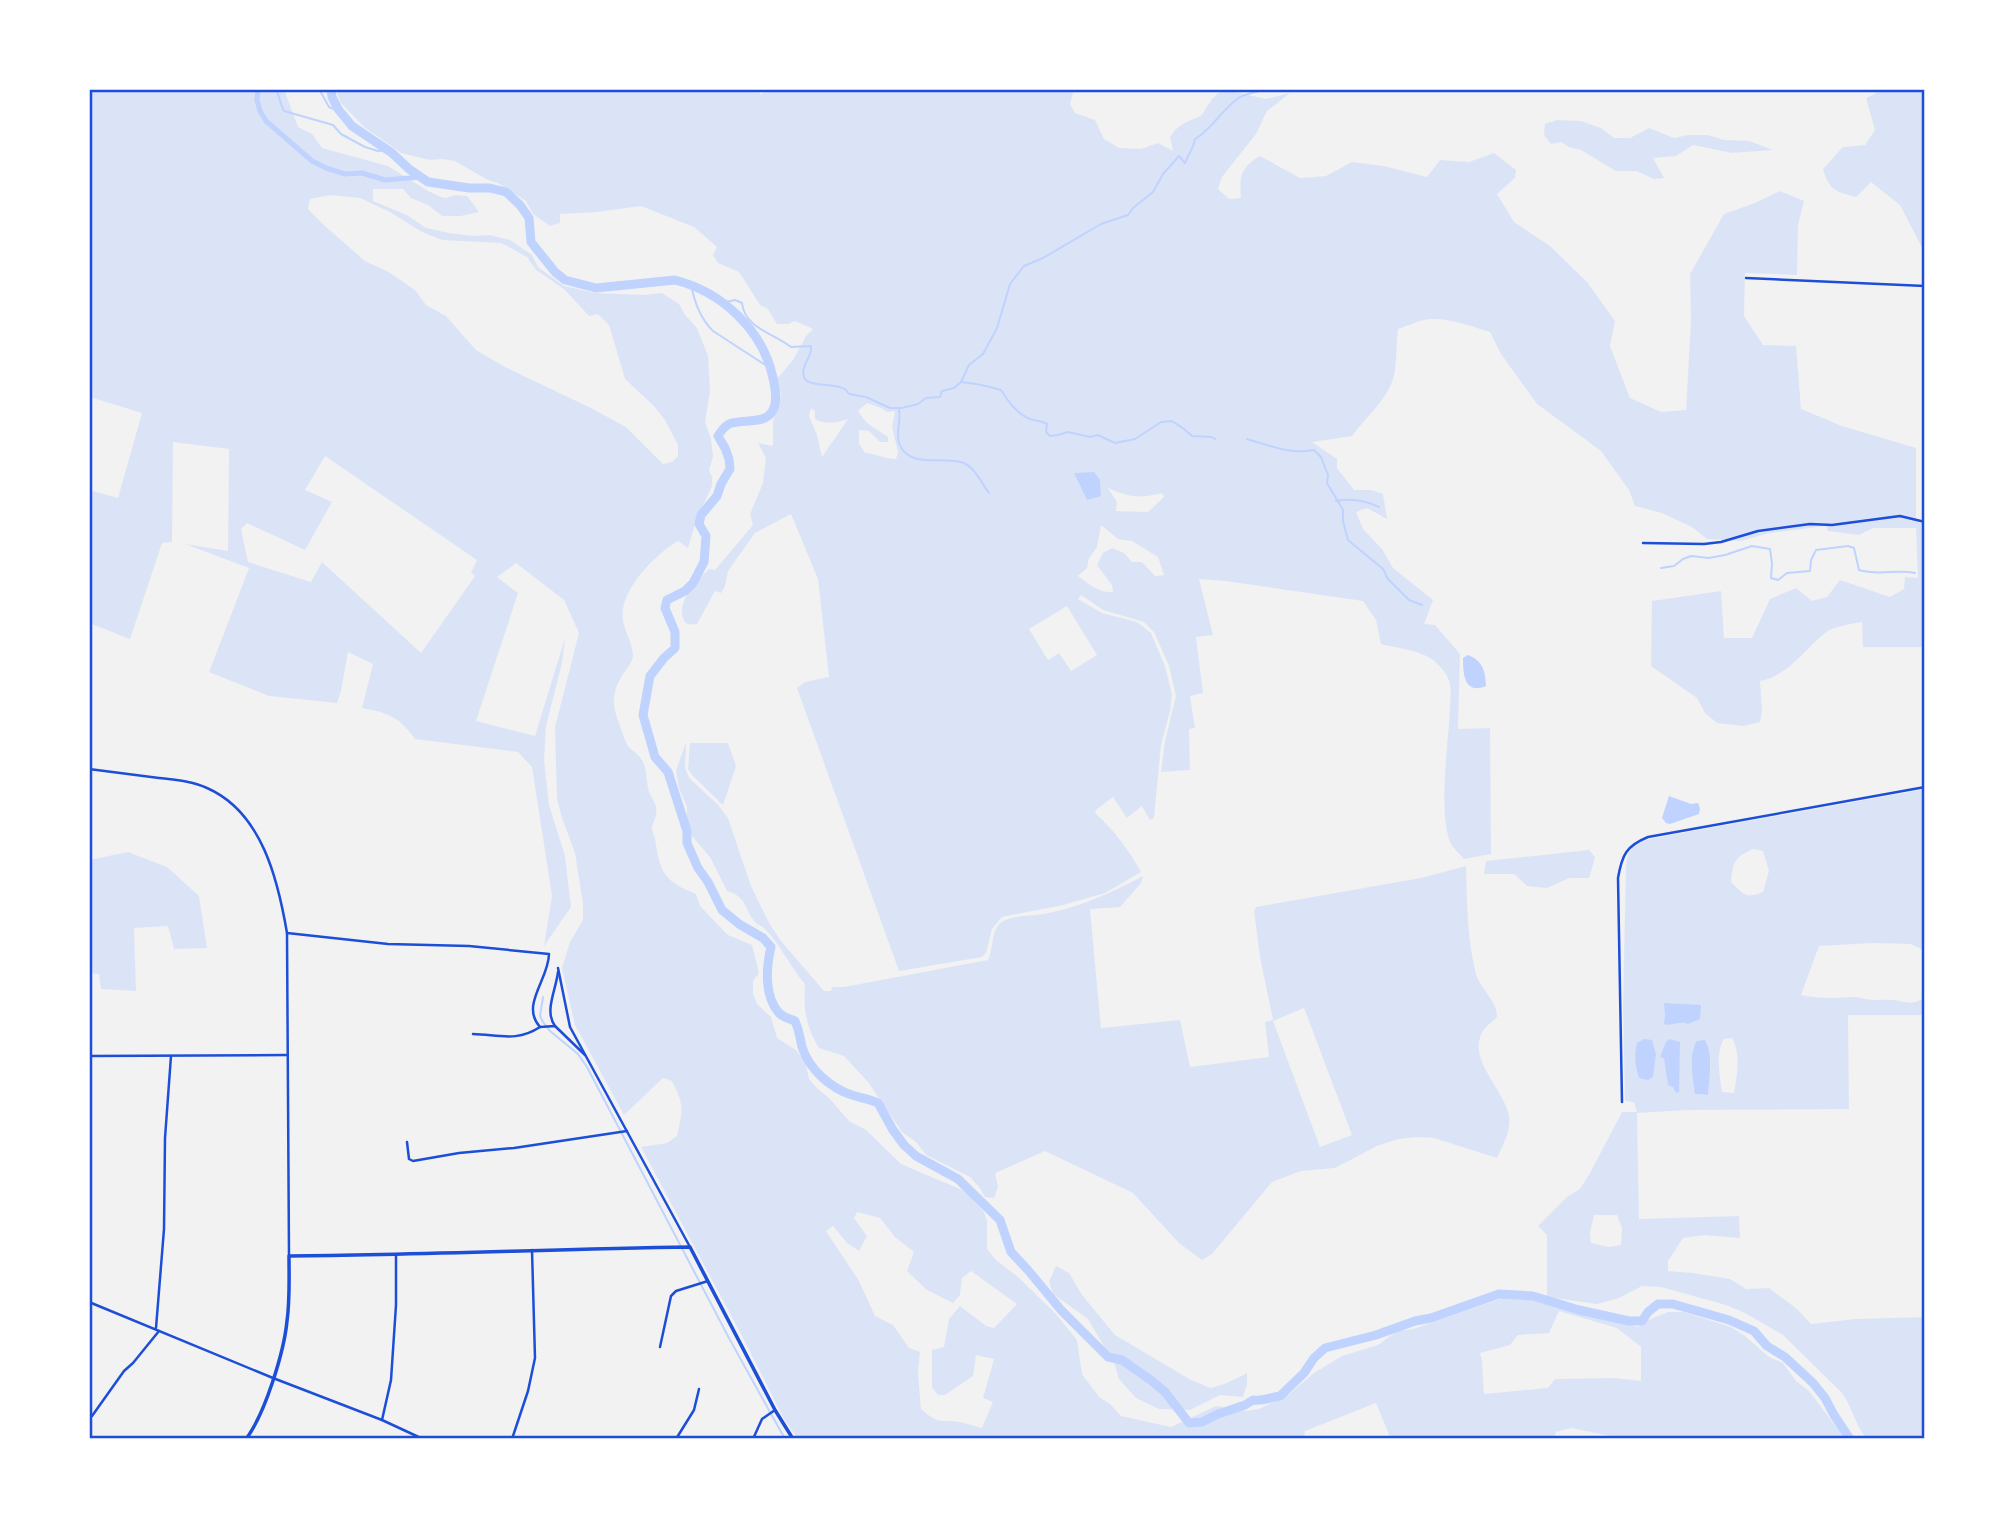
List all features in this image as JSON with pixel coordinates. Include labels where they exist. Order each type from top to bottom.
[{"type":"street","points":[[1746,278],[1925,286]]},
{"type":"street","points":[[1643,543],[1704,544],[1758,531],[1900,516],[1925,522]]},
{"type":"street","points":[[89,769],[184,781],[206,787],[226,800],[243,817],[258,839],[277,883],[287,933],[288,1322],[263,1407],[246,1439]]},
{"type":"street","points":[[1622,1102],[1618,878],[1621,860],[1627,850],[1635,842],[1648,836],[1925,787]]},
{"type":"street","points":[[287,933],[388,944],[469,946],[548,954],[547,966],[533,1004],[535,1020],[541,1027]]},
{"type":"street","points":[[585,1055],[551,1021],[558,968],[570,1027],[793,1439]]},
{"type":"street","points":[[473,1034],[518,1037],[528,1035],[541,1027],[555,1026]]},
{"type":"street","points":[[89,1056],[287,1055]]},
{"type":"street","points":[[92,1416],[157,1330],[171,1056]]},
{"type":"street","points":[[407,1142],[409,1158],[413,1161],[627,1131]]},
{"type":"street","points":[[289,1256],[690,1247]]},
{"type":"street","points":[[512,1439],[528,1391],[535,1358],[532,1250]]},
{"type":"street","points":[[383,1420],[391,1380],[396,1255]]},
{"type":"street","points":[[660,1347],[671,1296],[676,1291],[708,1281]]},
{"type":"street","points":[[89,1302],[383,1420],[423,1439]]},
{"type":"street","points":[[676,1439],[694,1410],[699,1389]]},
{"type":"street","points":[[753,1439],[762,1419],[775,1410]]},
{"type":"shaded area","points":[[89,89],[284,89],[298,127],[312,134],[322,148],[388,166],[441,197],[467,196],[479,212],[442,216],[428,205],[411,198],[403,189],[373,189],[373,201],[407,215],[426,228],[474,236],[490,235],[510,240],[532,255],[538,267],[564,286],[596,293],[662,293],[679,304],[697,328],[708,356],[710,391],[705,422],[713,456],[709,470],[712,486],[696,521],[688,548],[678,541],[659,555],[632,587],[623,610],[623,621],[633,657],[616,688],[614,705],[627,744],[640,757],[645,768],[649,791],[656,807],[652,829],[661,867],[676,885],[696,894],[700,906],[728,935],[752,945],[759,973],[753,981],[757,1004],[771,1017],[777,1038],[796,1050],[805,1062],[809,1079],[817,1088],[849,1121],[866,1130],[901,1164],[967,1192],[984,1212],[987,1221],[987,1249],[1055,1313],[1077,1340],[1082,1374],[1099,1397],[1121,1416],[1171,1427],[1216,1406],[1246,1411],[1259,1409],[1289,1394],[1314,1373],[1342,1356],[1378,1345],[1397,1331],[1413,1329],[1503,1298],[1531,1300],[1638,1327],[1668,1312],[1684,1312],[1731,1327],[1769,1357],[1783,1363],[1796,1381],[1809,1391],[1843,1439],[1625,1439],[1571,1428],[1556,1432],[1553,1439],[1387,1439],[1390,1437],[1376,1403],[1305,1431],[1304,1439],[798,1439],[784,1419],[641,1147],[667,1143],[677,1136],[681,1108],[672,1081],[663,1078],[624,1115],[575,1025],[562,968],[570,942],[583,920],[583,904],[575,853],[557,799],[555,727],[579,633],[564,600],[516,563],[497,577],[518,593],[476,721],[535,736],[565,638],[562,663],[546,726],[544,760],[549,805],[565,856],[571,907],[544,946],[552,896],[532,767],[518,752],[415,739],[393,717],[362,708],[373,664],[348,652],[337,703],[269,696],[209,672],[249,568],[185,544],[228,551],[229,449],[173,442],[172,542],[162,543],[130,639],[89,623],[89,490],[118,498],[142,413],[93,398],[89,409]],"holes":[[[330,195],[360,198],[442,240],[501,243],[527,257],[536,270],[565,290],[589,316],[598,314],[609,325],[625,379],[665,420],[678,445],[678,456],[672,462],[663,464],[626,427],[476,350],[446,316],[426,305],[415,290],[387,271],[365,261],[326,227],[308,209],[310,199]],[[325,456],[477,560],[471,573],[475,576],[421,653],[322,562],[311,582],[248,562],[241,529],[247,523],[305,550],[332,502],[305,490]],[[857,1212],[880,1218],[895,1237],[914,1252],[907,1271],[927,1290],[953,1303],[960,1295],[962,1278],[971,1271],[1017,1304],[994,1328],[986,1326],[960,1306],[949,1319],[944,1347],[932,1350],[932,1387],[938,1395],[945,1395],[973,1376],[976,1355],[994,1359],[983,1398],[993,1402],[982,1428],[962,1422],[942,1421],[921,1409],[918,1374],[920,1352],[909,1348],[893,1325],[875,1316],[859,1281],[826,1231],[833,1226],[847,1243],[859,1251],[867,1236],[854,1218]],[[1559,1311],[1617,1328],[1641,1347],[1641,1381],[1615,1378],[1555,1379],[1548,1388],[1484,1394],[1480,1353],[1510,1345],[1518,1335],[1549,1333]]]},
{"type":"shaded area","points":[[336,89],[757,89],[761,95],[766,89],[1078,89],[1073,93],[1070,104],[1075,113],[1095,120],[1104,139],[1119,148],[1141,149],[1158,143],[1173,151],[1170,137],[1175,130],[1201,116],[1212,99],[1223,89],[1266,99],[1290,93],[1267,111],[1256,134],[1222,177],[1218,189],[1229,199],[1241,198],[1240,184],[1243,173],[1249,164],[1260,156],[1300,178],[1326,176],[1352,162],[1384,166],[1427,177],[1440,160],[1469,162],[1494,153],[1516,170],[1515,178],[1497,194],[1514,222],[1550,246],[1587,282],[1615,321],[1610,346],[1630,398],[1661,412],[1686,410],[1691,320],[1690,274],[1724,214],[1780,191],[1804,201],[1798,225],[1797,275],[1745,273],[1744,316],[1763,345],[1796,346],[1801,409],[1842,426],[1916,448],[1916,521],[1925,525],[1925,647],[1863,647],[1862,622],[1833,629],[1779,674],[1760,681],[1760,722],[1743,726],[1717,723],[1705,713],[1697,698],[1651,666],[1652,601],[1721,591],[1724,638],[1752,638],[1770,599],[1796,588],[1812,601],[1827,597],[1840,580],[1890,597],[1904,589],[1905,577],[1918,578],[1916,528],[1873,528],[1859,535],[1828,531],[1826,526],[1769,533],[1741,541],[1707,539],[1692,527],[1662,513],[1635,506],[1629,490],[1601,451],[1537,404],[1501,354],[1490,332],[1445,320],[1430,319],[1418,322],[1398,329],[1395,368],[1390,387],[1352,436],[1312,442],[1337,459],[1337,468],[1354,490],[1371,490],[1383,494],[1387,519],[1367,508],[1356,512],[1363,529],[1382,549],[1393,568],[1433,600],[1424,624],[1435,625],[1460,654],[1458,729],[1490,728],[1491,854],[1464,859],[1453,847],[1448,835],[1444,800],[1451,691],[1446,675],[1438,664],[1427,657],[1381,644],[1376,620],[1363,601],[1199,579],[1213,635],[1196,637],[1203,693],[1190,696],[1195,728],[1189,729],[1190,770],[1161,772],[1176,696],[1169,666],[1154,632],[1144,622],[1103,610],[1081,595],[1078,599],[1102,613],[1137,622],[1151,633],[1165,666],[1172,695],[1161,745],[1154,818],[1150,820],[1142,806],[1127,818],[1113,797],[1095,813],[1121,841],[1141,872],[1105,893],[1063,905],[1002,917],[992,929],[986,953],[982,957],[899,971],[797,688],[805,682],[829,677],[818,579],[791,514],[755,533],[728,571],[721,593],[715,591],[697,624],[686,623],[682,611],[685,597],[694,584],[710,569],[715,570],[753,525],[750,514],[763,483],[766,458],[758,443],[773,446],[773,421],[781,395],[777,379],[813,329],[795,321],[777,324],[768,309],[760,305],[739,272],[718,263],[713,255],[717,247],[694,227],[641,206],[560,214],[560,223],[550,226],[533,214],[526,201],[455,161],[430,160],[401,153],[364,127],[340,102]],"holes":[[[867,403],[887,412],[895,411],[892,427],[898,452],[896,459],[865,453],[859,443],[859,430],[869,431],[880,442],[888,442],[888,437],[868,423],[858,411]],[[811,408],[815,411],[815,419],[819,421],[832,423],[848,419],[822,457],[809,416]],[[1108,488],[1134,496],[1162,493],[1164,497],[1148,512],[1116,511],[1117,502]],[[1101,525],[1118,539],[1132,541],[1158,557],[1164,575],[1155,576],[1142,562],[1132,562],[1124,553],[1112,548],[1103,553],[1097,565],[1112,585],[1113,592],[1103,591],[1078,576],[1087,568],[1089,558],[1097,547]],[[1067,606],[1097,655],[1071,671],[1059,653],[1048,660],[1029,629]]]},
{"type":"shaded area","points":[[1884,89],[1925,89],[1925,253],[1900,205],[1871,182],[1856,197],[1838,191],[1828,182],[1823,169],[1843,147],[1865,145],[1875,130],[1866,98]]},
{"type":"shaded area","points":[[1557,120],[1581,121],[1601,128],[1614,138],[1630,138],[1649,128],[1674,138],[1708,135],[1724,140],[1749,141],[1773,150],[1732,153],[1693,145],[1676,156],[1653,158],[1664,178],[1654,179],[1637,171],[1616,171],[1581,150],[1561,142],[1551,144],[1544,135],[1545,124]]},
{"type":"shaded area","points":[[686,742],[685,768],[689,778],[728,818],[751,886],[769,923],[824,991],[831,991],[832,987],[988,960],[995,932],[1003,921],[1078,905],[1143,876],[1141,883],[1120,907],[1090,909],[1101,1028],[1180,1020],[1190,1067],[1269,1057],[1265,1022],[1273,1020],[1260,957],[1254,911],[1256,907],[1421,878],[1466,866],[1473,961],[1478,980],[1492,1000],[1497,1017],[1485,1028],[1479,1050],[1487,1073],[1509,1116],[1508,1132],[1502,1148],[1497,1158],[1434,1138],[1398,1139],[1377,1146],[1335,1168],[1301,1171],[1272,1182],[1212,1254],[1202,1260],[1179,1243],[1133,1193],[1045,1151],[995,1173],[998,1187],[994,1198],[985,1197],[970,1177],[926,1155],[916,1142],[902,1132],[868,1082],[844,1056],[819,1048],[806,1018],[805,984],[771,935],[752,918],[742,900],[727,891],[710,857],[692,836],[676,771]],"holes":[[[1304,1008],[1352,1135],[1320,1147],[1273,1021]]]},
{"type":"shaded area","points":[[690,743],[728,743],[736,766],[723,805],[688,769]]},
{"type":"shaded area","points":[[1925,789],[1925,951],[1911,944],[1819,946],[1801,995],[1910,1003],[1925,997],[1925,1015],[1848,1015],[1849,1109],[1637,1113],[1639,1219],[1739,1216],[1740,1238],[1705,1235],[1683,1238],[1668,1261],[1668,1271],[1730,1279],[1746,1289],[1769,1288],[1797,1309],[1811,1324],[1856,1319],[1925,1317],[1925,1439],[1867,1439],[1842,1393],[1783,1335],[1726,1305],[1661,1287],[1642,1286],[1619,1298],[1597,1304],[1547,1297],[1547,1235],[1538,1226],[1567,1197],[1580,1189],[1622,1112],[1637,1112],[1634,1102],[1625,1099],[1623,1008],[1626,867],[1632,849],[1649,839]],"holes":[[[1753,849],[1763,851],[1769,871],[1763,892],[1749,895],[1731,882],[1736,861]],[[1732,1038],[1737,1051],[1734,1093],[1722,1092],[1719,1057],[1724,1039]],[[1693,1047],[1711,1063],[1707,1095],[1695,1094]],[[1594,1215],[1617,1215],[1622,1228],[1621,1245],[1609,1247],[1591,1243]]]},
{"type":"shaded area","points":[[1589,850],[1595,857],[1589,878],[1569,878],[1547,888],[1527,886],[1514,874],[1484,874],[1486,861]]},
{"type":"shaded area","points":[[128,852],[167,867],[199,896],[207,948],[174,949],[168,926],[134,928],[136,991],[101,989],[99,974],[89,973],[89,860]]},
{"type":"shaded area","points":[[1056,1266],[1069,1273],[1082,1295],[1115,1335],[1191,1380],[1211,1388],[1247,1373],[1243,1397],[1220,1395],[1190,1410],[1159,1409],[1136,1398],[1119,1379],[1115,1365],[1088,1319],[1053,1294],[1049,1282]]},
{"type":"water","points":[[1094,472],[1100,480],[1101,496],[1087,500],[1074,473]]},
{"type":"water","points":[[1468,655],[1482,667],[1486,686],[1473,688],[1466,681],[1463,658]]},
{"type":"water","points":[[1669,796],[1691,804],[1698,803],[1699,814],[1666,823],[1662,818]]},
{"type":"water","points":[[1664,1003],[1701,1005],[1700,1019],[1688,1024],[1664,1024]]},
{"type":"water","points":[[1644,1039],[1652,1040],[1656,1054],[1653,1077],[1648,1080],[1639,1078],[1635,1060],[1637,1043]]},
{"type":"water","points":[[1670,1039],[1680,1042],[1679,1092],[1676,1093],[1673,1087],[1668,1085],[1664,1058],[1660,1057]]},
{"type":"water","points":[[1705,1040],[1710,1060],[1708,1095],[1695,1094],[1692,1066],[1694,1046],[1697,1041]]},
{"type":"waterway","points":[[258,89],[257,100],[266,121],[312,161],[345,174],[362,173],[385,180],[421,177]]},
{"type":"waterway","points":[[276,89],[284,111],[333,125],[341,134],[365,147],[378,151],[387,150]]},
{"type":"waterway","points":[[319,89],[329,107],[341,112]]},
{"type":"waterway","points":[[331,89],[338,109],[352,126],[428,182],[506,192],[529,218],[531,242],[555,272],[565,280],[596,288],[675,280],[709,294],[724,304],[750,329],[760,344],[773,378],[775,406],[765,418],[734,422],[718,436],[725,448],[730,469],[717,496],[701,515],[699,524],[706,536],[704,562],[693,583],[685,591],[667,600],[665,608],[675,632],[675,648],[650,676],[643,715],[655,757],[668,772],[687,831],[687,843],[722,910],[763,938],[771,947],[767,973],[771,998],[779,1013],[795,1021],[805,1055],[815,1070],[828,1083],[844,1092],[878,1103],[904,1145],[916,1156],[958,1179],[1000,1220],[1011,1252],[1061,1310],[1108,1357],[1122,1360],[1152,1381],[1165,1392],[1189,1423],[1202,1422],[1253,1400],[1280,1396],[1325,1348],[1431,1318],[1499,1294],[1533,1296],[1629,1321],[1642,1321],[1658,1304],[1673,1304],[1729,1320],[1754,1331],[1767,1346],[1785,1357],[1813,1383],[1850,1439]]},
{"type":"waterway","points":[[722,303],[735,300],[742,303],[744,312],[754,325],[791,347],[811,346],[803,374],[808,382],[840,387],[849,394],[866,397],[890,408],[902,408],[918,404],[926,398],[940,397],[942,391],[954,388],[961,382],[969,365],[983,354],[997,328],[1010,284],[1024,266],[1101,224],[1128,215],[1153,192],[1163,174],[1179,156],[1185,163],[1195,139],[1232,103],[1243,95],[1264,89]]},
{"type":"waterway","points":[[691,285],[699,310],[713,331],[770,368]]},
{"type":"waterway","points":[[961,382],[1001,390],[1021,414],[1047,424],[1046,432],[1050,436],[1068,432],[1090,437],[1098,435],[1115,443],[1135,439],[1161,422],[1172,421],[1192,436],[1215,439]]},
{"type":"waterway","points":[[899,410],[898,439],[904,451],[918,459],[964,463],[975,472],[989,493]]},
{"type":"waterway","points":[[1247,439],[1288,450],[1314,450],[1321,457],[1328,475],[1327,483],[1343,510],[1348,540],[1383,569],[1388,579],[1409,600],[1422,605]]},
{"type":"waterway","points":[[1336,501],[1358,501],[1379,507]]},
{"type":"waterway","points":[[1661,568],[1674,566],[1691,556],[1709,558],[1752,546],[1770,549],[1771,578],[1778,580],[1787,573],[1810,571],[1816,550],[1848,546],[1854,548],[1859,570],[1915,573]]},
{"type":"waterway","points":[[543,997],[540,1016],[543,1022],[578,1054],[587,1067],[785,1439]]}]
